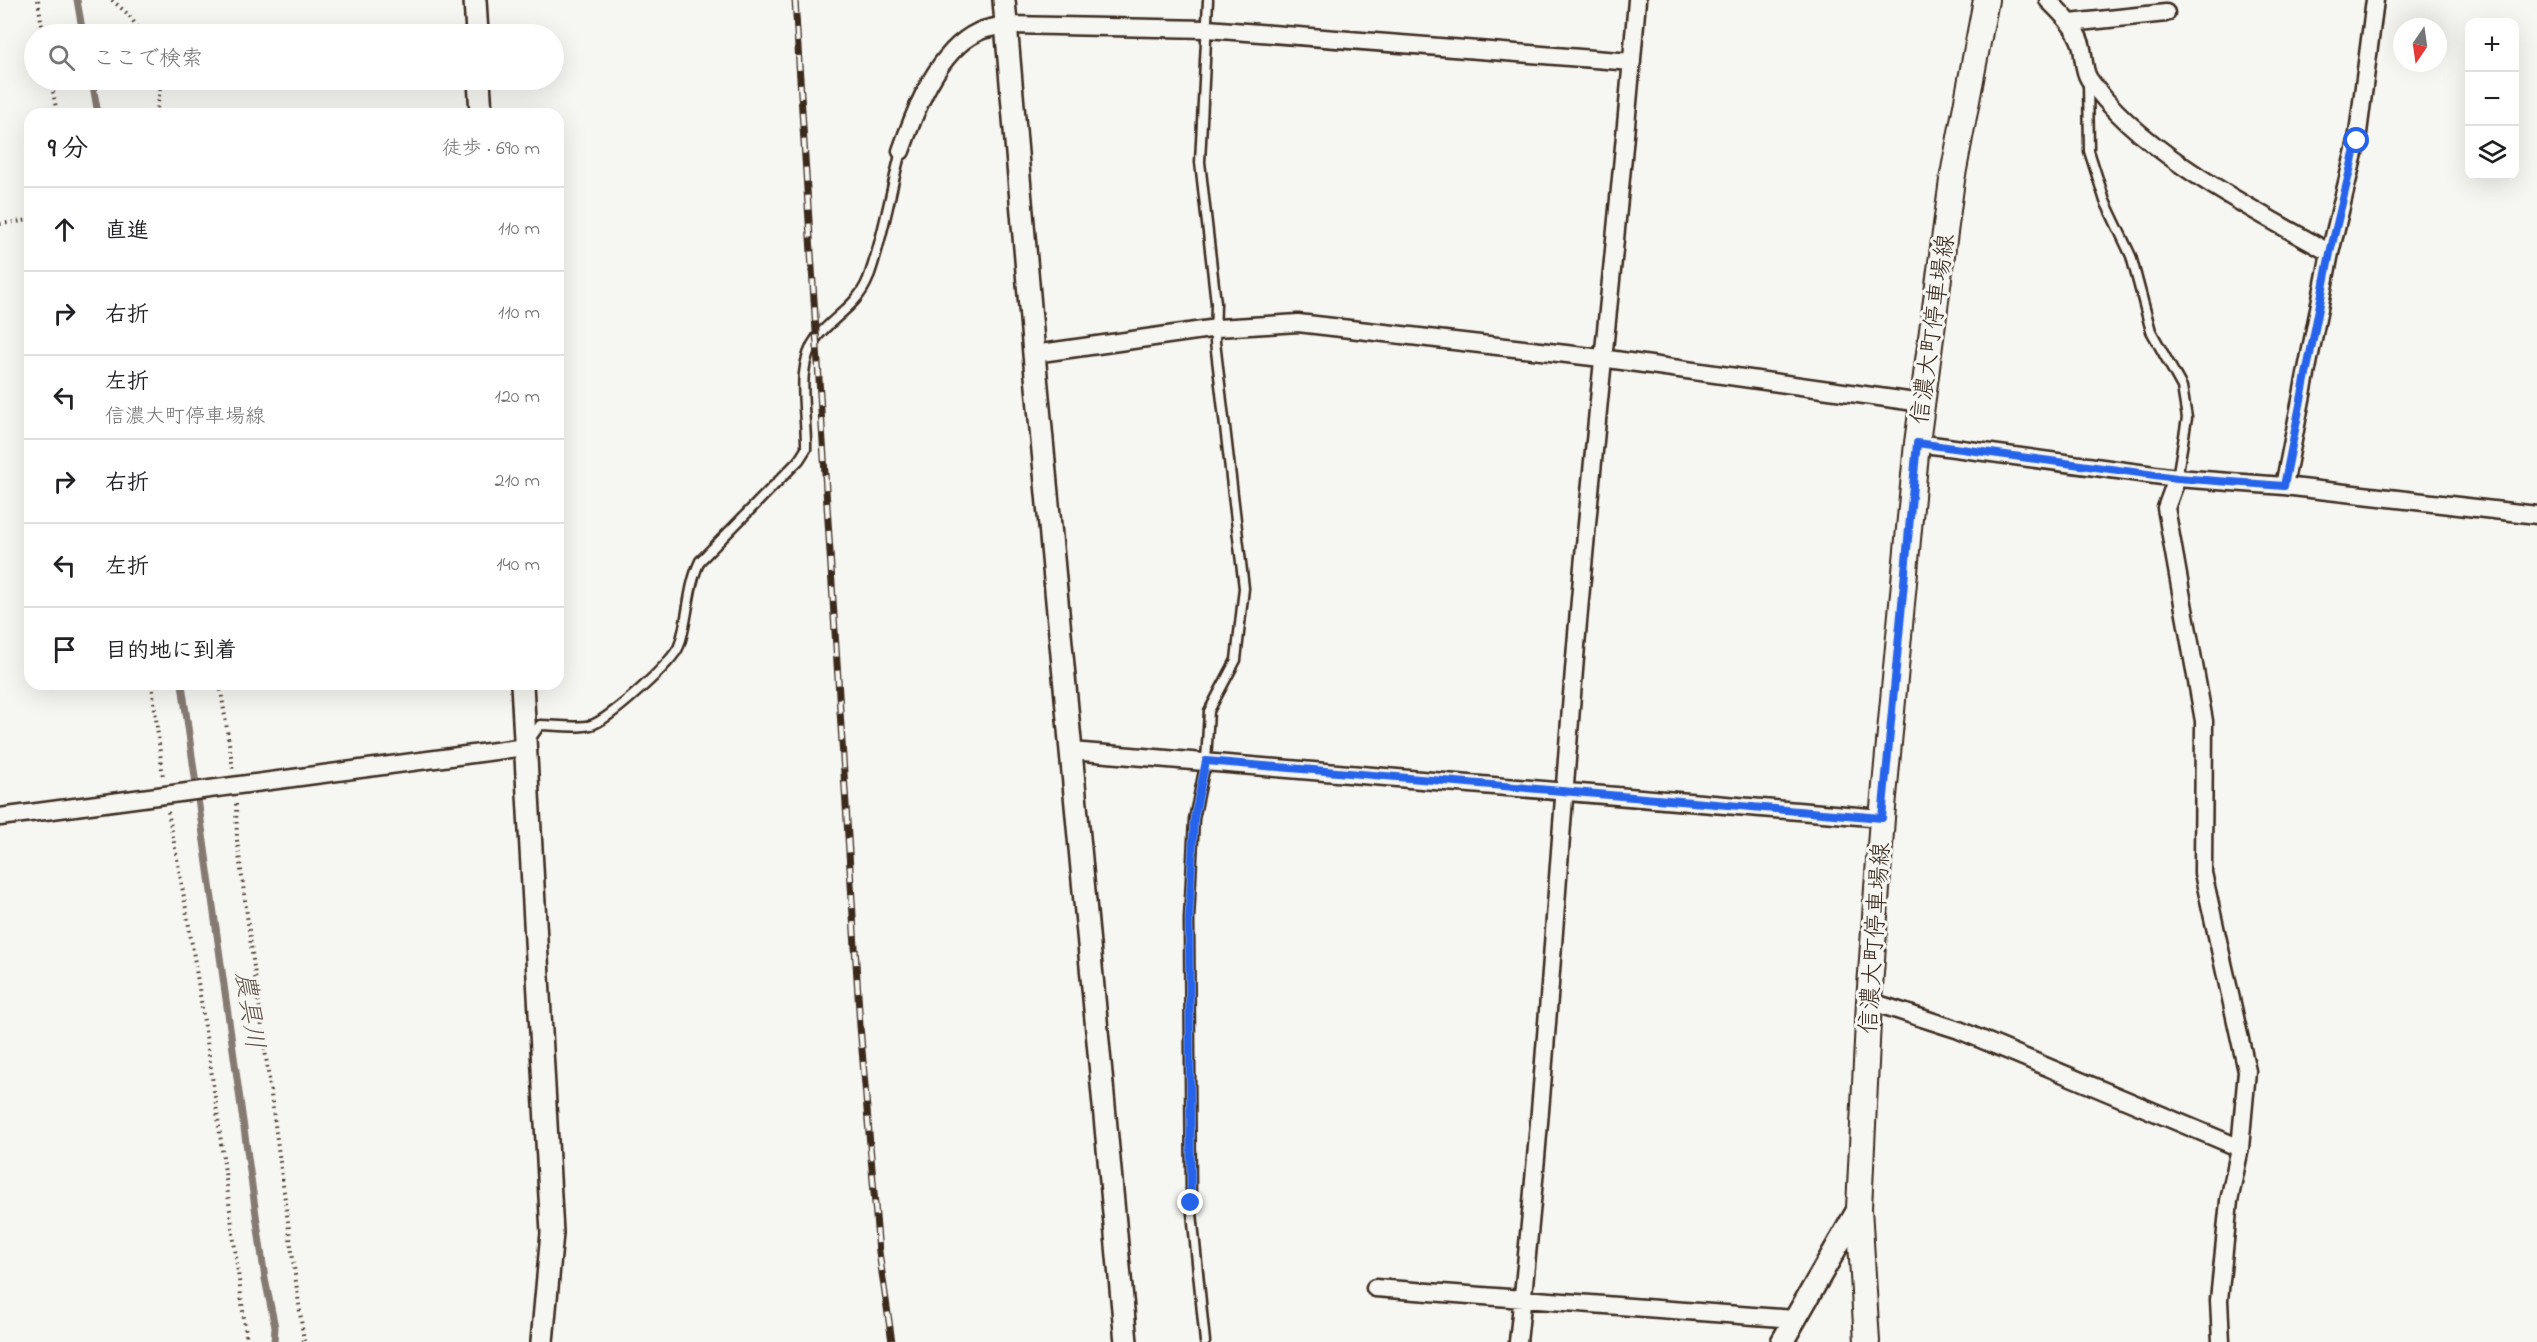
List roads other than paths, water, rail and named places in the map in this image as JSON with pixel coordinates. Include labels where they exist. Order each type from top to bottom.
[{"type":"main road","name":"信濃大町停車場線","points":[[1867,1342],[1859,1208],[1869,1001],[1882,818],[1922,403],[1952,180],[1986,0]]},
{"type":"street","points":[[475,0],[476,24]]},
{"type":"street","points":[[1004,0],[1034,354],[1126,1342]]},
{"type":"street","points":[[1518,1342],[1544,1084],[1563,793],[1601,358],[1637,0]]},
{"type":"street","points":[[2048,0],[2070,23],[2081,43],[2088,78],[2141,136],[2229,195],[2330,253]]},
{"type":"street","points":[[2284,486],[2330,253],[2357,141],[2375,0]]},
{"type":"street","points":[[2070,23],[2166,13]]},
{"type":"street","points":[[901,150],[918,104],[957,45],[979,31],[1005,25],[1207,29],[1632,62]]},
{"type":"street","points":[[480,90],[481,108]]},
{"type":"street","points":[[1034,354],[1217,328],[1298,323],[1601,358],[1922,403]]},
{"type":"street","points":[[1917,443],[2177,478],[2284,486],[2537,515]]},
{"type":"street","points":[[2177,478],[2166,508],[2204,721],[2203,873],[2247,1071],[2240,1148],[2229,1201],[2219,1300],[2220,1342]]},
{"type":"street","points":[[522,690],[552,1233],[542,1342]]},
{"type":"street","points":[[0,817],[525,747]]},
{"type":"street","points":[[1071,751],[1882,818]]},
{"type":"street","points":[[1869,1001],[1959,1030],[2240,1148]]},
{"type":"street","points":[[1782,1342],[1859,1208]]},
{"type":"street","points":[[1375,1288],[1795,1319]]},
{"type":"lane","points":[[1205,1342],[1191,1203],[1189,919],[1194,819],[1206,761],[1209,711],[1236,660],[1244,588],[1215,342],[1217,328],[1200,162],[1208,0]]},
{"type":"lane","points":[[2088,78],[2089,150],[2105,201],[2131,256],[2151,331],[2182,387],[2187,418],[2177,478]]},
{"type":"lane","points":[[525,747],[540,725],[591,725],[618,709],[674,657],[680,644],[693,575],[700,561],[799,460],[806,449],[804,368],[817,338],[855,301],[868,280],[901,150]]},
{"type":"waterway","name":"農具川","points":[[77,0],[81,24]]},
{"type":"waterway","name":"農具川","points":[[94,90],[97,108]]},
{"type":"waterway","name":"農具川","points":[[183,690],[265,1279],[275,1327],[274,1342]]},
{"type":"railway","points":[[795,0],[860,1026],[879,1252],[892,1342]]}]
